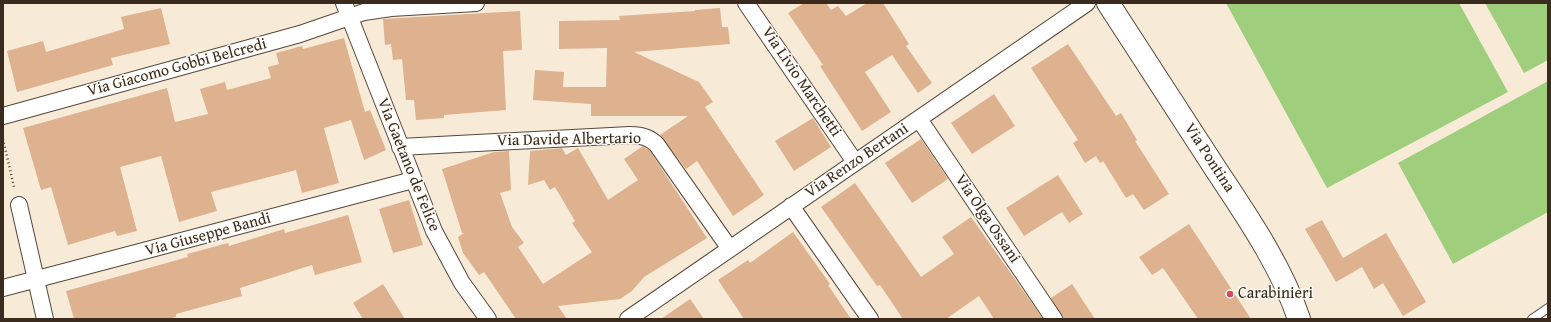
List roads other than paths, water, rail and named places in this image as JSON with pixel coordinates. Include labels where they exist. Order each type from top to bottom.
[{"type":"street","points":[[347,10],[476,3]]},
{"type":"street","name":"Via Livio Marchetti","points":[[746,3],[856,162]]},
{"type":"street","name":"Via Renzo Bertani","points":[[628,319],[1087,3]]},
{"type":"street","name":"Via Pontina","points":[[1108,3],[1237,202],[1287,287],[1299,319]]},
{"type":"street","name":"Via Giacomo Gobbi Belcredi","points":[[3,116],[300,34],[347,10]]},
{"type":"street","name":"Via Gaetano de Felice","points":[[347,10],[434,231],[452,266],[488,319]]},
{"type":"street","name":"Via Olga Ossani","points":[[919,119],[1054,319]]},
{"type":"street","name":"Via Davide Albertario","points":[[400,147],[630,135],[644,137],[653,140],[657,145],[730,248]]},
{"type":"street","name":"Via Giuseppe Bandi","points":[[3,288],[36,281],[413,180]]},
{"type":"street","points":[[19,205],[46,319]]},
{"type":"street","points":[[791,206],[870,319]]},
{"type":"lane","points":[[1532,319],[1541,316],[1548,308]]},
{"type":"place","name":"Carabinieri","points":[[1230,294]]}]
